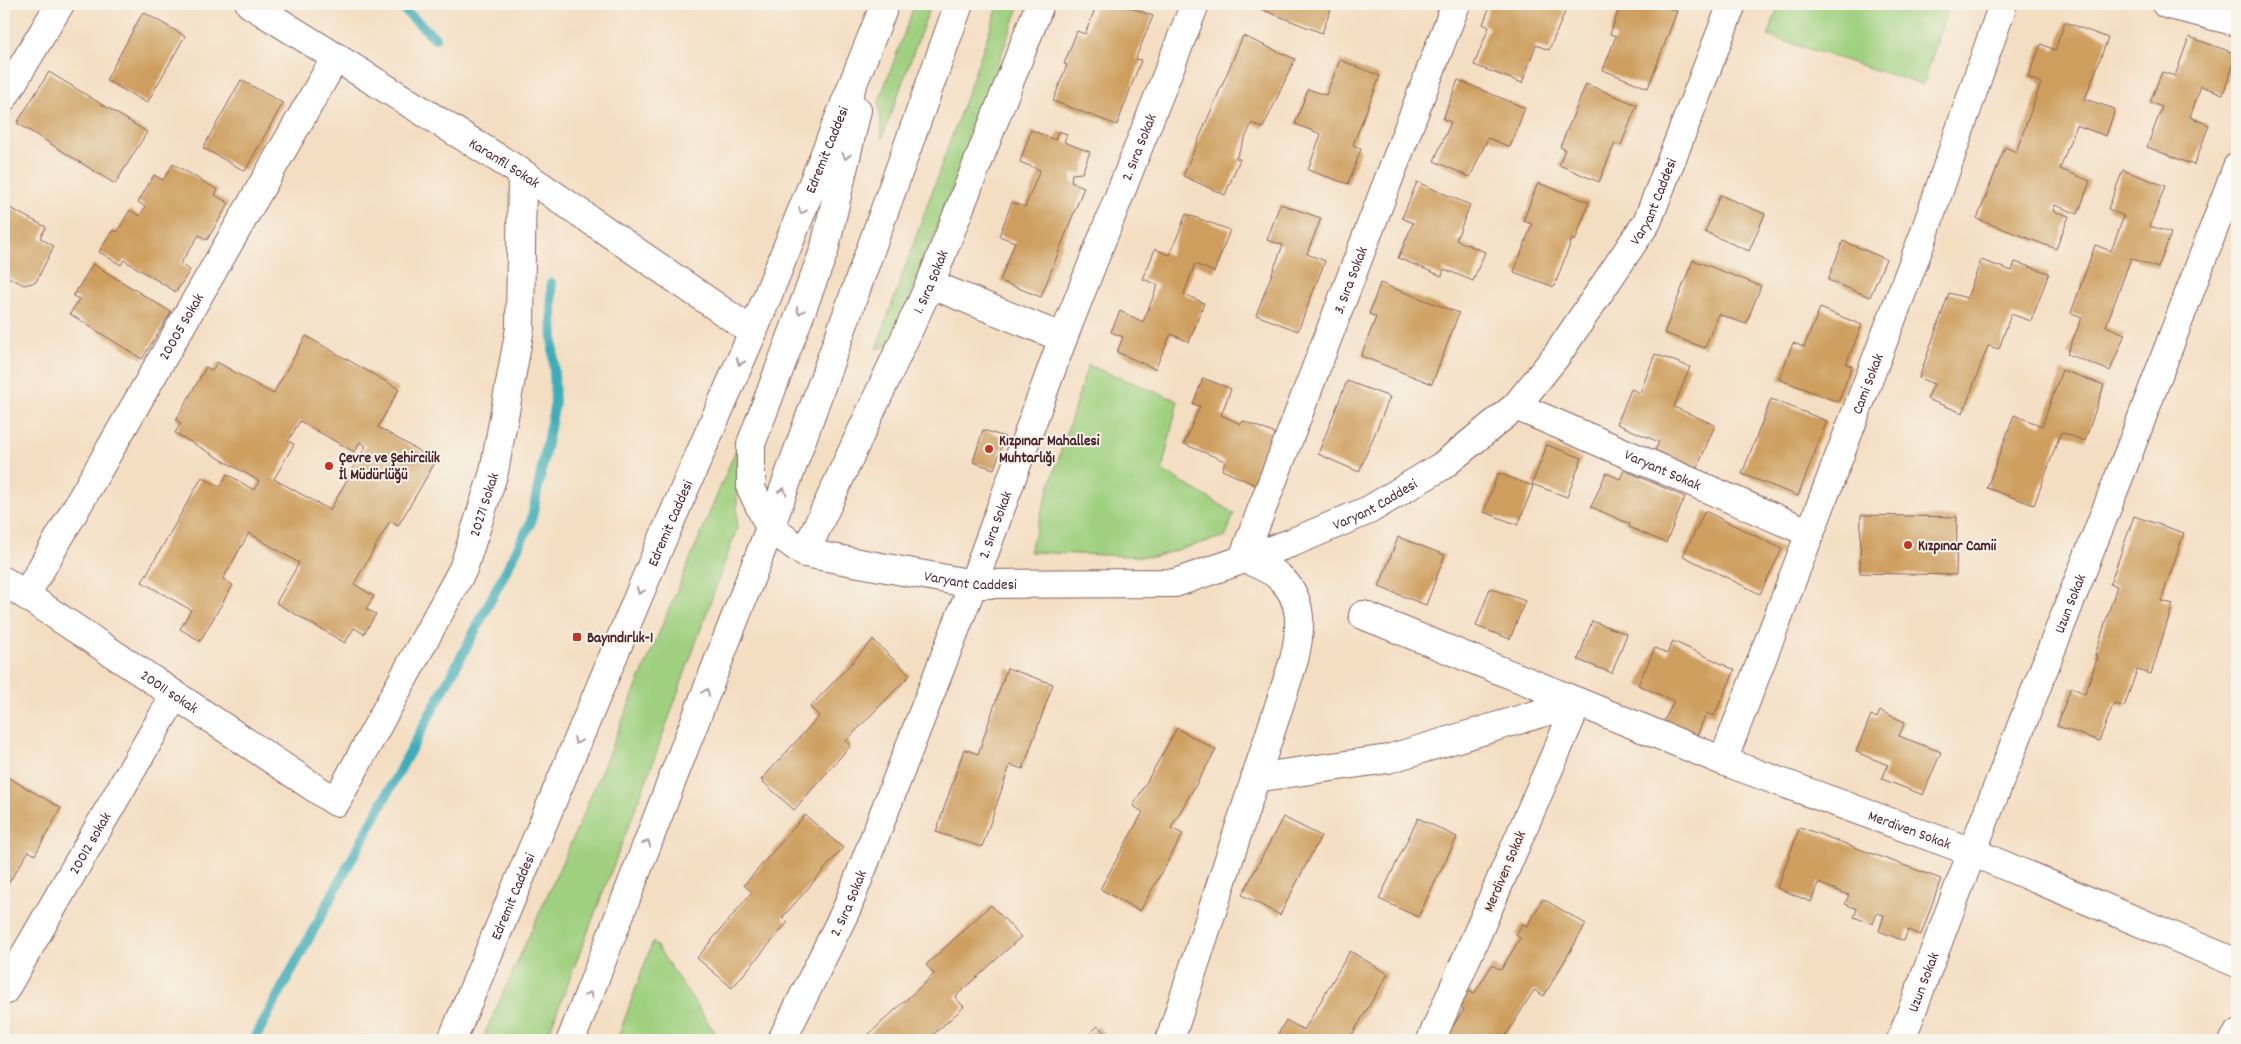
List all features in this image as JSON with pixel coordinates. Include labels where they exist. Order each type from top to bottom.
[{"type":"main road","points":[[4,97],[60,4]]},
{"type":"main road","name":"Karanfil Sokak","points":[[250,4],[522,173],[753,332]]},
{"type":"main road","points":[[571,1040],[770,528],[959,4]]},
{"type":"main road","name":"1. Sıra Sokak","points":[[805,553],[930,284],[1040,4]]},
{"type":"main road","name":"2. Sıra Sokak","points":[[782,1040],[848,908],[974,584],[1063,338],[1195,4]]},
{"type":"main road","name":"3. Sıra Sokak","points":[[1243,558],[1456,4]]},
{"type":"main road","name":"Varyant Caddesi","points":[[770,528],[805,553],[974,584],[1175,583],[1291,543],[1369,510],[1442,466],[1516,406],[1558,354],[1647,222],[1732,4]]},
{"type":"main road","name":"Cami Sokak","points":[[1723,761],[1923,237],[2003,4]]},
{"type":"main road","points":[[2166,4],[2237,22]]},
{"type":"main road","points":[[770,528],[751,488],[751,444],[824,251],[881,13]]},
{"type":"main road","name":"Edremit Caddesi","points":[[452,1040],[657,552],[753,332],[881,13]]},
{"type":"main road","name":"20005 Sokak","points":[[15,588],[336,57]]},
{"type":"main road","name":"Uzun Sokak","points":[[1902,1040],[1972,852],[2130,449],[2237,167]]},
{"type":"main road","name":"20271 Sokak","points":[[336,802],[463,569],[494,472],[520,328],[522,173]]},
{"type":"main road","points":[[930,284],[1063,338]]},
{"type":"main road","name":"Varyant Sokak","points":[[1516,406],[1810,532]]},
{"type":"main road","points":[[1170,1040],[1294,660],[1300,635],[1300,612],[1292,592],[1278,576],[1243,558]]},
{"type":"main road","name":"20011 sokak","points":[[15,588],[336,802]]},
{"type":"main road","points":[[1363,615],[1578,702]]},
{"type":"main road","name":"20012 sokak","points":[[4,991],[175,695]]},
{"type":"main road","points":[[1255,778],[1388,759],[1578,702]]},
{"type":"main road","name":"Merdiven Sokak","points":[[1431,1040],[1578,702],[1723,761],[1972,852],[2237,962]]},
{"type":"main road","points":[[2234,1040],[2237,1035]]},
{"type":"green space","points":[[915,4],[931,4],[882,139],[879,101]]},
{"type":"green space","points":[[999,4],[1020,4],[955,181],[892,344],[876,349]]},
{"type":"green space","points":[[1779,4],[1949,4],[1923,85],[1768,36]]},
{"type":"green space","points":[[1088,365],[1178,401],[1162,470],[1234,513],[1226,536],[1153,557],[1029,552]]},
{"type":"green space","points":[[740,440],[737,528],[648,776],[546,1040],[482,1040],[574,836]]},
{"type":"green space","points":[[653,941],[720,1040],[617,1040]]},
{"type":"building","points":[[1097,4],[1121,4],[1153,16],[1137,55],[1136,59],[1141,60],[1117,125],[1053,101],[1067,65],[1064,64],[1077,31],[1085,34]]},
{"type":"building","points":[[1260,4],[1333,4],[1322,33],[1258,8]]},
{"type":"building","points":[[1491,4],[1544,4],[1565,12],[1549,50],[1536,45],[1522,83],[1474,65],[1489,27],[1483,24]]},
{"type":"building","points":[[1630,4],[1656,4],[1677,11],[1648,88],[1603,70],[1616,36],[1610,34],[1620,6],[1628,9]]},
{"type":"building","points":[[143,12],[185,36],[147,103],[106,80]]},
{"type":"building","points":[[2065,22],[2108,38],[2085,99],[2115,109],[2106,136],[2076,125],[2060,169],[2090,181],[2078,214],[2055,205],[2053,211],[2069,216],[2056,249],[1977,219],[2005,147],[2016,152],[2041,83],[2028,77],[2041,44],[2055,50]]},
{"type":"building","points":[[1243,36],[1295,59],[1263,128],[1252,123],[1236,158],[1240,159],[1225,195],[1183,176]]},
{"type":"building","points":[[2189,37],[2237,54],[2223,94],[2201,86],[2190,117],[2209,125],[2194,165],[2147,147],[2162,107],[2150,102],[2162,72],[2175,76]]},
{"type":"building","points":[[1340,60],[1380,76],[1353,145],[1361,149],[1348,184],[1308,170],[1321,134],[1295,124],[1308,89],[1326,95]]},
{"type":"building","points":[[49,72],[147,132],[115,184],[17,123]]},
{"type":"building","points":[[241,80],[283,103],[245,171],[203,148]]},
{"type":"building","points":[[1458,80],[1525,108],[1510,147],[1488,138],[1470,177],[1434,161],[1451,122],[1443,119]]},
{"type":"building","points":[[1586,84],[1637,105],[1621,145],[1615,143],[1599,182],[1559,165],[1565,149],[1560,147]]},
{"type":"building","points":[[1031,130],[1055,140],[1058,131],[1067,134],[1064,142],[1090,152],[1082,173],[1072,174],[1071,182],[1084,187],[1041,297],[1000,281],[1015,242],[999,236],[1012,202],[1025,207],[1040,170],[1020,162]]},
{"type":"building","points":[[173,164],[218,190],[215,195],[229,203],[207,240],[199,235],[180,264],[190,270],[176,292],[124,260],[121,265],[99,252],[113,230],[117,232],[130,210],[140,216],[145,207],[138,202],[154,175],[163,180]]},
{"type":"building","points":[[2123,170],[2165,186],[2150,226],[2171,233],[2158,268],[2131,258],[2106,326],[2125,334],[2110,371],[2067,354],[2082,317],[2071,313],[2095,245],[2111,251],[2124,216],[2108,209]]},
{"type":"building","points":[[1417,182],[1470,205],[1456,240],[1485,252],[1473,281],[1444,269],[1442,276],[1398,258],[1413,223],[1402,218]]},
{"type":"building","points":[[1538,183],[1589,202],[1575,241],[1572,239],[1554,287],[1514,272],[1532,224],[1523,221]]},
{"type":"building","points":[[1720,195],[1765,214],[1749,251],[1705,232]]},
{"type":"building","points":[[1280,204],[1321,218],[1307,254],[1325,261],[1298,331],[1256,315],[1283,245],[1267,240]]},
{"type":"building","points":[[4,205],[46,227],[40,238],[54,246],[36,282],[24,285],[4,275]]},
{"type":"building","points":[[1186,214],[1230,230],[1214,272],[1195,264],[1184,294],[1204,303],[1189,342],[1171,334],[1155,369],[1117,352],[1123,337],[1111,332],[1120,311],[1143,322],[1158,285],[1143,279],[1155,249],[1170,255]]},
{"type":"building","points":[[1843,241],[1886,259],[1870,297],[1828,280]]},
{"type":"building","points":[[1693,260],[1761,286],[1746,324],[1718,314],[1705,348],[1664,333]]},
{"type":"building","points":[[1981,260],[2012,271],[2015,262],[2049,273],[2031,321],[2011,314],[1999,349],[1988,346],[1963,413],[1927,399],[1934,384],[1919,378],[1949,293],[1967,298]]},
{"type":"building","points":[[93,264],[171,312],[142,359],[70,314],[79,299],[73,296]]},
{"type":"building","points":[[1380,283],[1459,313],[1432,384],[1361,356],[1376,317],[1369,314]]},
{"type":"building","points":[[1820,308],[1862,325],[1846,364],[1852,366],[1838,402],[1779,379],[1793,343],[1804,347]]},
{"type":"building","points":[[306,336],[399,389],[378,427],[436,461],[398,526],[390,521],[354,584],[374,596],[366,609],[376,614],[364,634],[354,628],[345,643],[276,603],[299,563],[249,533],[223,579],[233,585],[200,641],[180,629],[191,610],[142,582],[202,477],[220,487],[227,474],[254,490],[259,481],[175,433],[181,423],[176,420],[206,367],[212,371],[217,362],[273,394]],"holes":[[[300,421],[354,452],[360,442],[366,446],[330,510],[274,479],[294,444],[288,441]]]},
{"type":"building","points":[[1655,354],[1690,367],[1674,407],[1715,425],[1695,473],[1653,455],[1659,442],[1617,424],[1631,389],[1640,393]]},
{"type":"building","points":[[2062,370],[2104,385],[2085,441],[2061,432],[2034,505],[1987,488],[2014,415],[2042,426]]},
{"type":"building","points":[[1203,378],[1231,389],[1221,415],[1241,424],[1243,421],[1276,434],[1256,485],[1222,470],[1225,461],[1184,444],[1200,406],[1193,404]]},
{"type":"building","points":[[1347,381],[1390,397],[1359,472],[1318,454]]},
{"type":"building","points":[[1771,399],[1827,421],[1798,496],[1742,474]]},
{"type":"building","name":"Kızpınar Mahallesi Muhtarlığı","points":[[983,430],[1005,437],[994,469],[973,462]]},
{"type":"building","points":[[1547,445],[1582,458],[1567,497],[1532,484]]},
{"type":"building","points":[[1624,470],[1685,497],[1666,543],[1629,527],[1630,524],[1591,507],[1606,473],[1620,479]]},
{"type":"building","points":[[1498,473],[1533,486],[1518,525],[1484,512]]},
{"type":"building","points":[[1705,511],[1782,549],[1760,594],[1683,556]]},
{"type":"building","name":"Kızpınar Camii","points":[[1861,515],[1957,517],[1956,575],[1860,573]]},
{"type":"building","points":[[2134,516],[2184,533],[2161,601],[2173,604],[2151,674],[2137,670],[2124,707],[2114,703],[2099,741],[2057,726],[2071,687],[2085,694],[2098,656],[2095,655],[2117,586],[2110,584]]},
{"type":"building","points":[[1398,537],[1445,555],[1426,605],[1379,587]]},
{"type":"building","points":[[1490,588],[1525,601],[1510,639],[1476,626]]},
{"type":"building","points":[[1592,621],[1627,634],[1612,673],[1578,660]]},
{"type":"building","points":[[873,640],[910,675],[846,741],[851,745],[794,810],[761,780],[819,716],[810,707]]},
{"type":"building","points":[[1673,641],[1735,670],[1714,716],[1706,713],[1697,736],[1663,723],[1674,701],[1638,685],[1655,648],[1667,654]]},
{"type":"building","points":[[1007,668],[1053,684],[1023,769],[1010,765],[982,847],[936,832],[964,749],[978,754]]},
{"type":"building","points":[[1880,711],[1905,722],[1899,736],[1941,752],[1923,795],[1882,779],[1888,765],[1856,752],[1871,715],[1877,718]]},
{"type":"building","points":[[1177,728],[1216,750],[1171,828],[1183,834],[1140,911],[1100,889],[1143,812],[1133,806]]},
{"type":"building","points":[[4,775],[61,808],[35,855],[29,851],[6,887],[4,886]]},
{"type":"building","points":[[805,815],[843,848],[782,918],[788,922],[732,988],[697,958],[752,892],[744,885]]},
{"type":"building","points":[[1283,817],[1321,836],[1280,915],[1242,895]]},
{"type":"building","points":[[1418,818],[1457,837],[1418,917],[1379,899]]},
{"type":"building","points":[[1800,827],[1941,879],[1921,935],[1908,930],[1904,941],[1879,931],[1884,915],[1877,913],[1873,924],[1854,917],[1857,909],[1845,904],[1849,895],[1818,883],[1811,902],[1777,888]]},
{"type":"building","points":[[1543,899],[1586,924],[1544,996],[1534,990],[1503,1040],[1444,1040],[1464,1009],[1458,1005],[1467,990],[1474,994],[1492,965],[1501,970],[1520,938],[1516,935],[1522,924],[1527,926]]},
{"type":"building","points":[[991,905],[1021,937],[955,997],[964,1007],[927,1040],[874,1040],[869,1034],[934,974],[926,965]]},
{"type":"building","points":[[1350,951],[1388,974],[1349,1040],[1275,1040],[1286,1020],[1304,1030]]},
{"type":"building","points":[[1098,1026],[1112,1040],[1083,1040]]},
{"type":"waterway","points":[[398,4],[435,38]]},
{"type":"waterway","points":[[254,1040],[468,644],[531,522],[555,403],[551,283]]},
{"type":"place","name":"Kızpınar Mahallesi Muhtarlığı","points":[[989,449]]},
{"type":"place","name":"Çevre ve Şehircilik İl Müdürlüğü","points":[[329,466]]},
{"type":"place","name":"Kızpınar Camii","points":[[1908,545]]},
{"type":"place","name":"Bayındırlık-1","points":[[577,637]]}]
